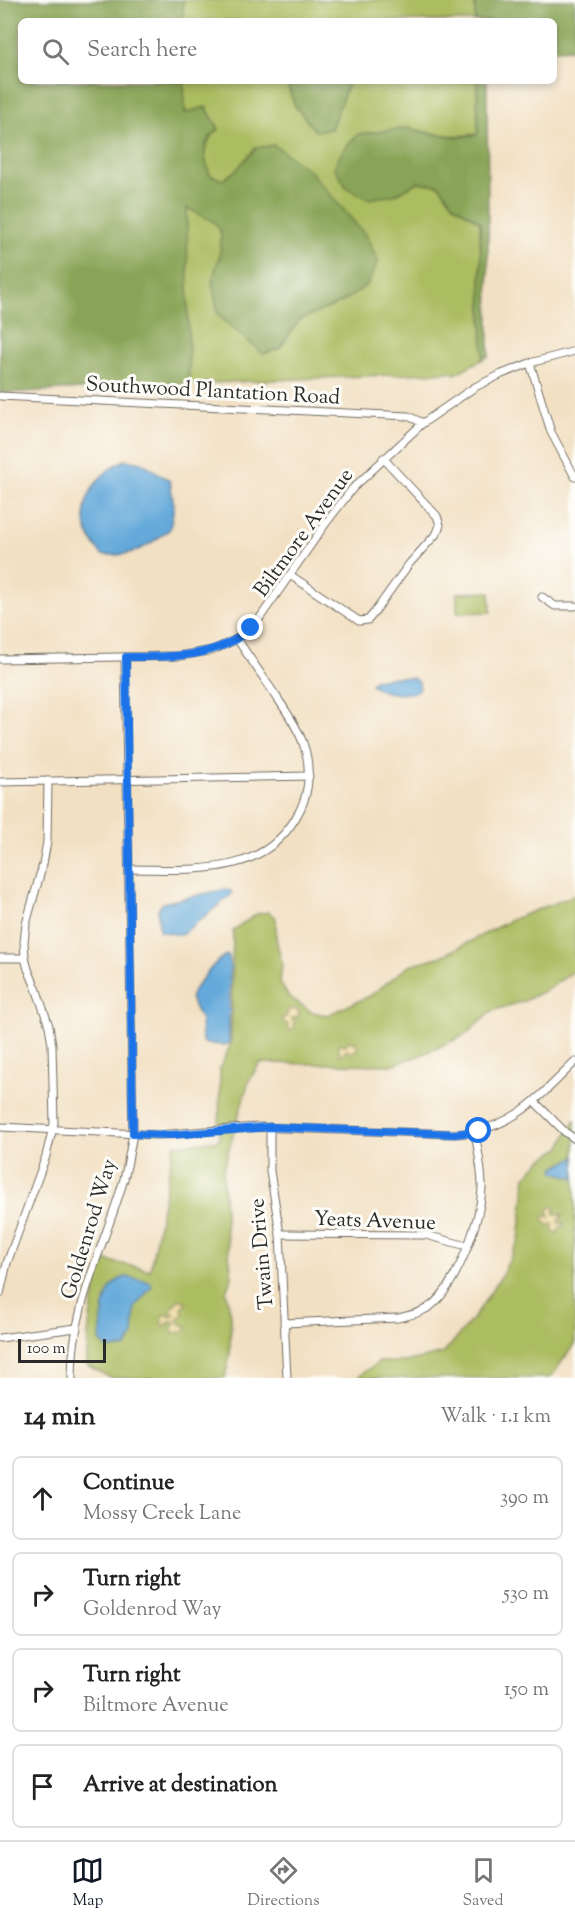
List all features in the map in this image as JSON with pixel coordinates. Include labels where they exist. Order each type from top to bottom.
[{"type":"street","name":"Biltmore Avenue","points":[[0,659],[193,655],[213,650],[237,639],[257,622],[338,506],[365,474],[423,423],[475,387],[530,363],[575,351]]},
{"type":"street","points":[[530,363],[551,432],[575,477]]},
{"type":"street","name":"Southwood Plantation Road","points":[[0,396],[408,416],[423,423]]},
{"type":"street","points":[[290,575],[359,621],[368,620],[374,613],[409,564],[437,533],[440,525],[437,516],[383,458]]},
{"type":"street","points":[[542,597],[555,606],[575,606]]},
{"type":"street","points":[[129,869],[225,867],[262,853],[283,836],[296,818],[305,796],[309,776],[307,757],[300,734],[237,639]]},
{"type":"street","name":"Goldenrod Way","points":[[72,1378],[76,1328],[87,1284],[123,1180],[133,1134],[126,657]]},
{"type":"street","points":[[0,782],[309,776]]},
{"type":"street","points":[[0,1294],[7,1263],[46,1156],[53,1130],[52,1045],[49,1026],[25,958],[26,924],[44,863],[47,842],[48,781]]},
{"type":"street","points":[[0,958],[25,958]]},
{"type":"street","points":[[0,1127],[171,1135],[270,1127],[475,1133],[509,1120],[535,1102],[575,1062]]},
{"type":"street","points":[[535,1102],[575,1139]]},
{"type":"street","name":"Twain Drive","points":[[270,1127],[270,1171],[280,1234],[286,1378]]},
{"type":"street","points":[[284,1323],[398,1318],[415,1314],[434,1304],[456,1271],[467,1246],[481,1193],[480,1163],[475,1133]]},
{"type":"street","name":"Yeats Avenue","points":[[280,1234],[426,1235],[467,1246]]},
{"type":"street","points":[[0,1335],[76,1328]]},
{"type":"green space","points":[[0,0],[183,0],[183,18],[18,18],[18,84],[184,84],[185,113],[206,107],[219,129],[209,139],[205,149],[210,175],[223,180],[237,169],[256,148],[274,145],[310,171],[366,236],[378,261],[368,284],[344,301],[300,320],[279,349],[263,354],[218,315],[212,281],[220,255],[221,231],[214,222],[187,208],[189,384],[0,393]]},
{"type":"green space","points":[[183,0],[475,0],[475,18],[183,18]]},
{"type":"green space","points":[[475,0],[575,0],[575,49],[557,50],[557,18],[475,18]]},
{"type":"green space","points":[[184,84],[287,84],[295,106],[331,128],[348,84],[477,84],[478,134],[443,135],[408,128],[394,195],[418,182],[439,185],[454,205],[480,222],[483,359],[455,374],[453,372],[189,384],[186,208],[213,221],[221,234],[221,250],[212,281],[279,349],[299,320],[344,301],[366,236],[310,172],[256,148],[237,169],[223,180],[210,175],[203,155],[211,135],[185,113]]},
{"type":"green space","points":[[287,84],[348,84],[331,129],[315,131],[295,106]]},
{"type":"green space","points":[[477,84],[487,84],[489,356],[483,359],[480,222],[454,205],[439,185],[418,182],[394,195],[368,199],[347,188],[334,167],[343,150],[358,134],[408,128],[461,137],[478,134]]},
{"type":"green space","points":[[490,592],[491,612],[457,613],[457,593]]},
{"type":"green space","points":[[575,895],[575,970],[548,989],[524,1001],[492,1011],[465,1035],[419,1056],[391,1065],[260,1063],[249,1080],[223,1170],[226,1231],[232,1277],[226,1291],[231,1316],[230,1354],[225,1378],[111,1378],[87,1365],[91,1312],[103,1260],[150,1270],[174,1145],[219,1140],[220,1068],[231,1043],[233,930],[257,914],[268,912],[276,918],[276,938],[282,963],[280,983],[288,996],[312,1012],[327,1015],[370,996],[410,965],[442,956],[513,919]]},
{"type":"green space","points":[[575,1119],[575,1343],[552,1376],[548,1378],[359,1378],[379,1362],[405,1362],[444,1353],[475,1316],[502,1275],[519,1240],[526,1176],[541,1160],[560,1148]]},
{"type":"sand","points":[[291,1009],[296,1009],[299,1013],[298,1017],[292,1018],[295,1027],[291,1030],[282,1019]]},
{"type":"sand","points":[[348,1041],[356,1043],[358,1048],[351,1053],[347,1050],[340,1055],[338,1045],[340,1043],[345,1046]]},
{"type":"sand","points":[[553,1206],[554,1214],[563,1214],[558,1222],[559,1224],[563,1222],[564,1226],[559,1228],[558,1233],[553,1231],[553,1224],[548,1225],[543,1219],[545,1216],[550,1217],[548,1209]]},
{"type":"sand","points":[[179,1299],[186,1302],[186,1305],[182,1308],[183,1314],[177,1320],[187,1326],[185,1331],[174,1333],[171,1328],[175,1324],[174,1321],[165,1327],[162,1324],[162,1318],[165,1314],[171,1317],[175,1315],[171,1310]]},
{"type":"water","points":[[125,460],[143,463],[170,481],[174,506],[170,529],[139,550],[102,555],[87,531],[86,506],[100,478]]},
{"type":"water","points":[[396,677],[413,678],[419,682],[420,689],[409,693],[395,693],[381,690],[371,684],[374,680]]},
{"type":"water","points":[[226,889],[232,892],[231,895],[181,935],[159,931],[158,909],[163,903]]},
{"type":"water","points":[[226,955],[229,956],[230,964],[229,1043],[225,1045],[206,1044],[202,1041],[201,1020],[190,998],[206,974]]},
{"type":"water","points":[[575,1157],[575,1178],[555,1172],[554,1168]]},
{"type":"water","points":[[126,1277],[150,1282],[152,1286],[135,1307],[133,1336],[127,1346],[108,1349],[100,1341],[105,1303],[112,1286],[118,1280]]},
{"type":"route","points":[[251,628],[237,639],[202,653],[126,657],[133,1134],[171,1135],[256,1127],[455,1134],[479,1131]]}]
